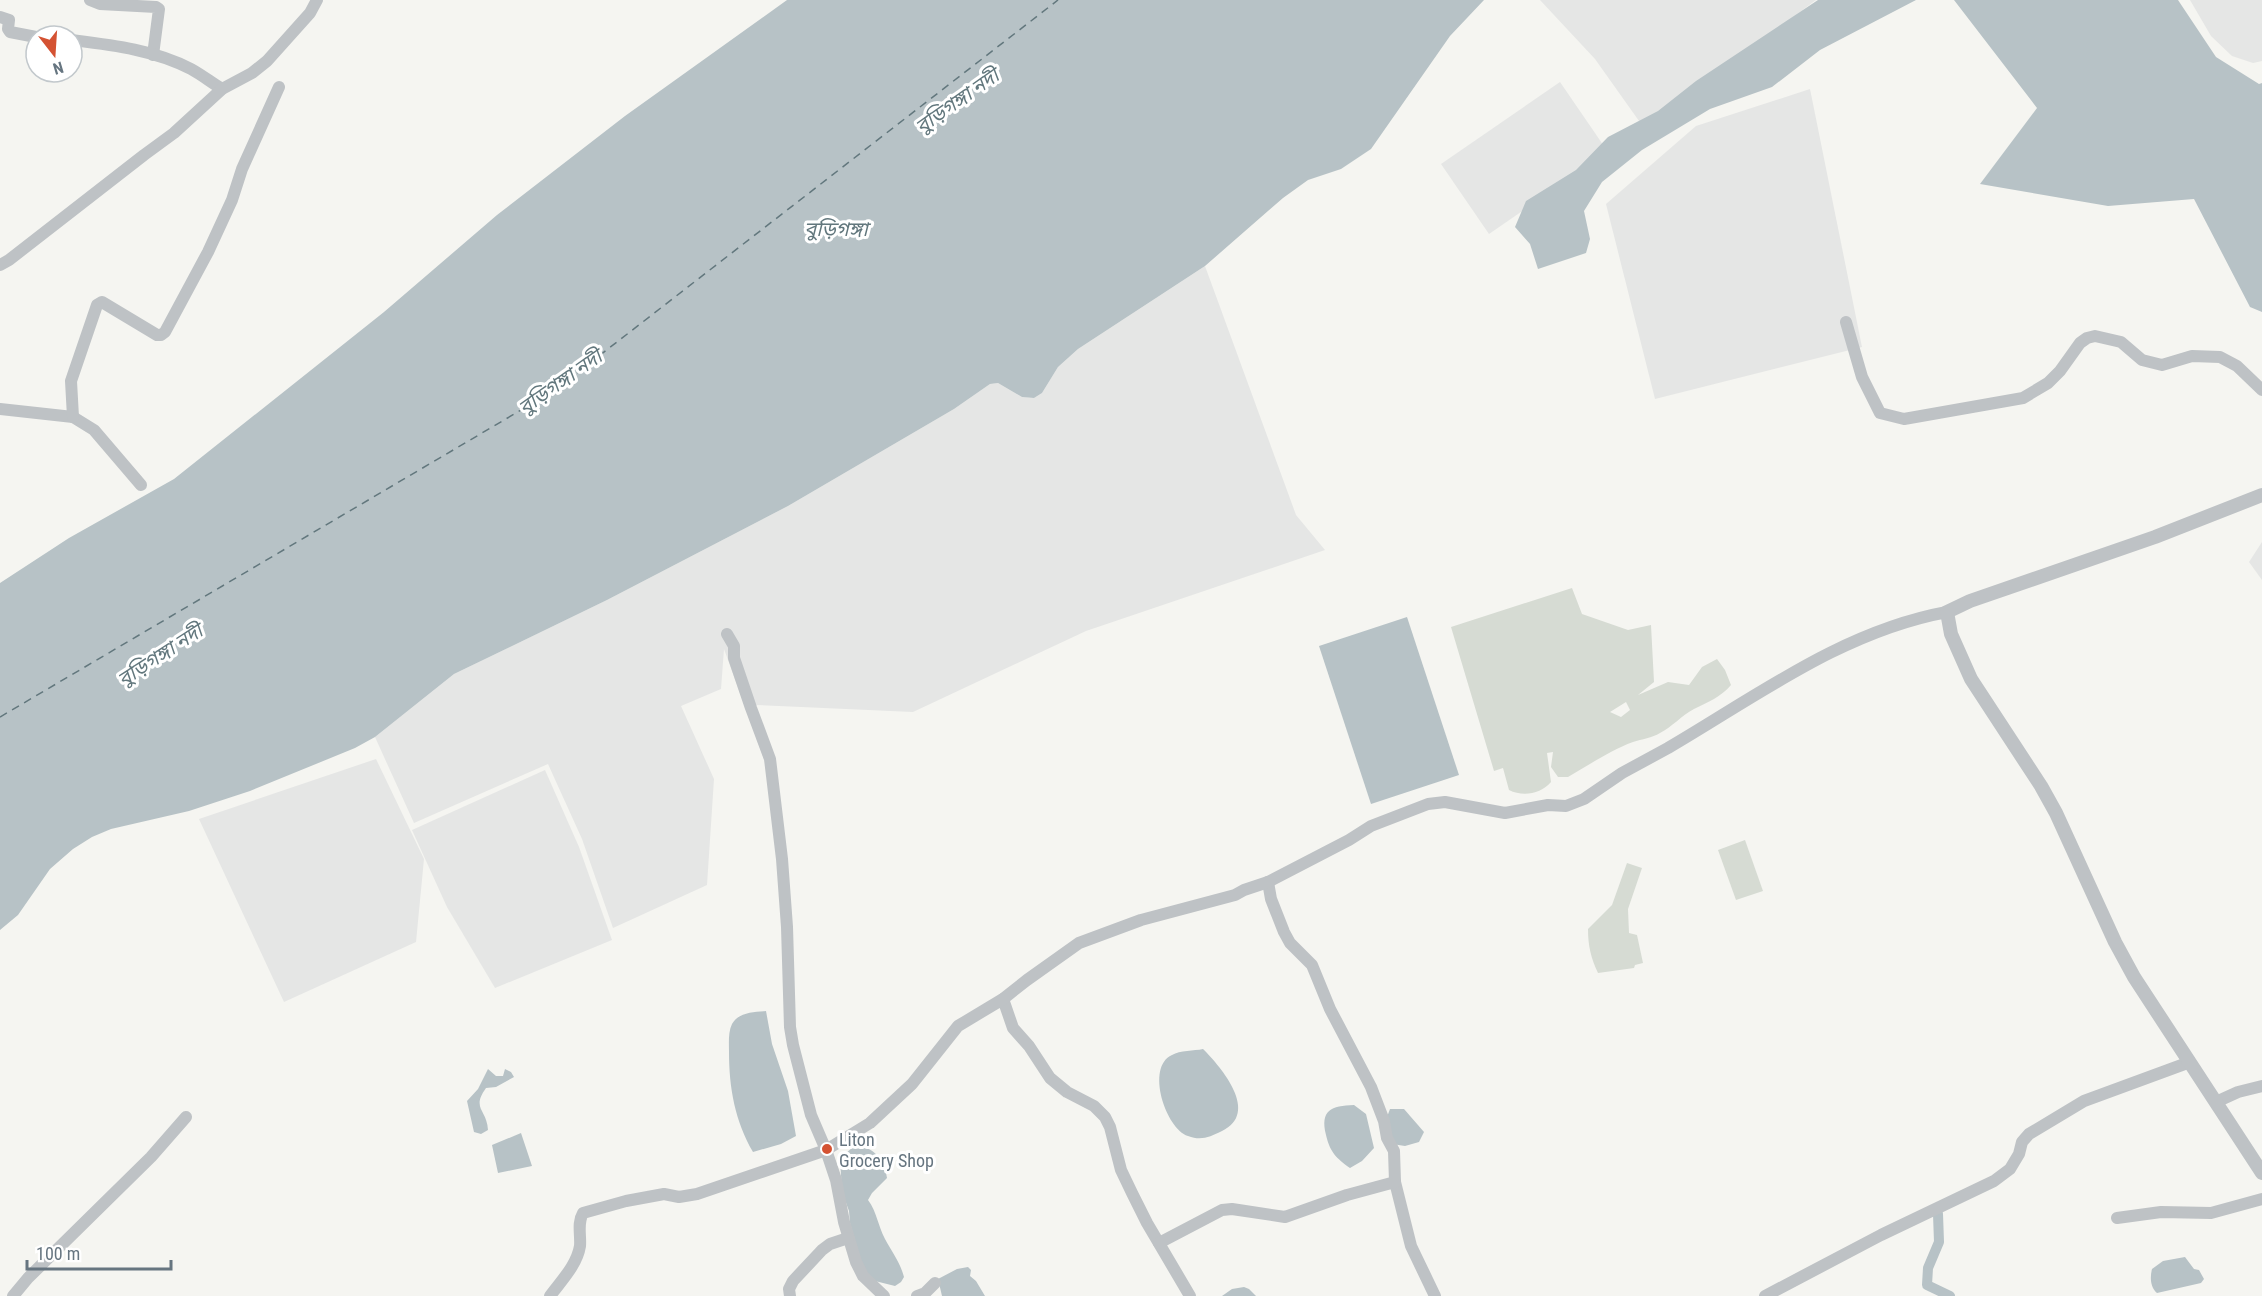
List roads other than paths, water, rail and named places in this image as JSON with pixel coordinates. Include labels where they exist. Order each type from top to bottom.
[{"type":"street","points":[[90,0],[100,4],[159,9],[153,55]]},
{"type":"street","points":[[0,265],[174,133],[222,89],[267,62],[310,13],[317,0]]},
{"type":"street","points":[[0,17],[9,20],[10,32],[24,35]]},
{"type":"street","points":[[84,42],[125,47],[153,55],[189,68],[222,89]]},
{"type":"street","points":[[73,417],[71,381],[97,305],[102,302],[156,335],[165,332],[208,252],[279,87]]},
{"type":"street","points":[[1846,322],[1862,376],[1880,413],[1904,419],[2023,398],[2048,383],[2060,371],[2080,343],[2094,336],[2121,342],[2142,360],[2162,365],[2192,356],[2220,357],[2237,366],[2262,390]]},
{"type":"street","points":[[0,410],[73,417],[94,430],[141,485]]},
{"type":"street","points":[[550,1296],[576,1261],[580,1247],[579,1219],[583,1213],[626,1201],[664,1194],[679,1197],[697,1194],[826,1150],[882,1114],[912,1084],[958,1026],[1004,999],[1080,943],[1141,920],[1214,902],[1268,882],[1371,826],[1428,804],[1445,802],[1505,813],[1548,805],[1566,806],[1584,799],[1649,757],[1839,647],[1917,618],[1947,612],[1970,601],[2155,537],[2262,495]]},
{"type":"street","points":[[1947,612],[1951,634],[1971,679],[2042,786],[2115,942],[2134,977],[2262,1173]]},
{"type":"street","points":[[727,634],[734,646],[734,658],[770,759],[782,859],[790,1028],[811,1115],[836,1180],[848,1238],[863,1276],[884,1296]]},
{"type":"street","points":[[1268,882],[1274,909],[1290,944],[1312,964],[1330,1009],[1371,1087],[1384,1121],[1387,1138],[1394,1151],[1395,1182],[1411,1246],[1435,1296]]},
{"type":"street","points":[[1004,999],[1012,1028],[1029,1047],[1050,1078],[1067,1092],[1094,1106],[1104,1117],[1121,1170],[1159,1244],[1190,1296]]},
{"type":"street","points":[[1765,1296],[1881,1235],[1994,1181],[2010,1169],[2019,1154],[2022,1142],[2029,1134],[2084,1101],[2190,1062]]},
{"type":"street","points":[[2216,1102],[2238,1092],[2262,1086]]},
{"type":"street","points":[[13,1296],[27,1278],[151,1157],[186,1117]]},
{"type":"street","points":[[1159,1244],[1222,1210],[1232,1209],[1285,1217],[1347,1194],[1395,1182]]},
{"type":"street","points":[[2117,1218],[2161,1212],[2211,1213],[2262,1199]]},
{"type":"street","points":[[790,1296],[789,1289],[793,1281],[822,1250],[830,1244],[848,1238]]},
{"type":"street","points":[[917,1296],[925,1293],[935,1284]]},
{"type":"water","name":"বুড়িগঙ্গা","points":[[787,0],[1484,0],[1450,36],[1371,149],[1341,169],[1308,180],[1283,198],[1205,266],[1078,349],[1058,367],[1042,393],[1034,398],[1022,397],[998,383],[990,384],[954,409],[788,506],[607,600],[454,674],[375,737],[355,748],[250,791],[189,811],[111,829],[92,837],[73,849],[50,869],[18,915],[0,930],[0,583],[69,538],[174,479],[384,312],[497,215],[625,116]]},
{"type":"water","points":[[1818,0],[1916,0],[1820,50],[1772,87],[1710,109],[1642,150],[1602,182],[1584,211],[1590,239],[1586,253],[1538,269],[1530,244],[1515,227],[1526,201],[1576,170],[1608,137],[1658,111],[1696,81]]},
{"type":"water","points":[[1954,0],[2178,0],[2216,57],[2259,84],[2262,83],[2262,312],[2250,307],[2194,199],[2108,206],[1980,184],[2037,108]]},
{"type":"water","points":[[1407,617],[1459,775],[1371,804],[1319,646]]},
{"type":"water","points":[[766,1011],[772,1044],[788,1091],[796,1136],[781,1144],[753,1152],[734,1104],[730,1078],[729,1034],[732,1024],[738,1017],[747,1013]]},
{"type":"water","points":[[1203,1049],[1219,1067],[1234,1090],[1238,1102],[1238,1113],[1233,1123],[1222,1131],[1209,1137],[1197,1138],[1180,1131],[1172,1122],[1159,1084],[1164,1062],[1172,1055],[1183,1051]]},
{"type":"water","points":[[488,1069],[496,1076],[503,1076],[505,1069],[514,1077],[496,1087],[486,1088],[480,1105],[488,1130],[481,1134],[474,1132],[467,1101],[478,1089]]},
{"type":"water","points":[[1354,1105],[1366,1114],[1374,1148],[1362,1161],[1350,1168],[1337,1158],[1329,1146],[1325,1120],[1326,1115],[1333,1108]]},
{"type":"water","points":[[1390,1109],[1404,1109],[1424,1132],[1419,1142],[1405,1146],[1392,1144],[1387,1117]]},
{"type":"water","points":[[521,1133],[532,1166],[498,1173],[492,1145]]},
{"type":"water","points":[[860,1146],[875,1153],[886,1172],[887,1178],[868,1200],[904,1277],[895,1286],[871,1280],[862,1266],[849,1211],[842,1192],[840,1158],[852,1148]]},
{"type":"water","points":[[2185,1257],[2194,1269],[2199,1270],[2204,1279],[2201,1283],[2157,1293],[2151,1282],[2152,1269],[2163,1261]]},
{"type":"water","points":[[968,1267],[971,1270],[970,1276],[985,1296],[942,1296],[938,1279],[957,1269]]},
{"type":"water","points":[[1244,1287],[1256,1296],[1222,1296],[1232,1289]]},
{"type":"waterway","points":[[1938,1214],[1939,1242],[1928,1268],[1927,1285],[1950,1296]]},
{"type":"place","name":"Liton Grocery Shop","points":[[827,1149]]},
{"type":"water label","name":"বুড়িগঙ্গা নদী","points":[[957,101]]},
{"type":"water label","name":"বুড়িগঙ্গা নদী","points":[[560,382]]},
{"type":"water label","name":"বুড়িগঙ্গা নদী","points":[[160,655]]}]
